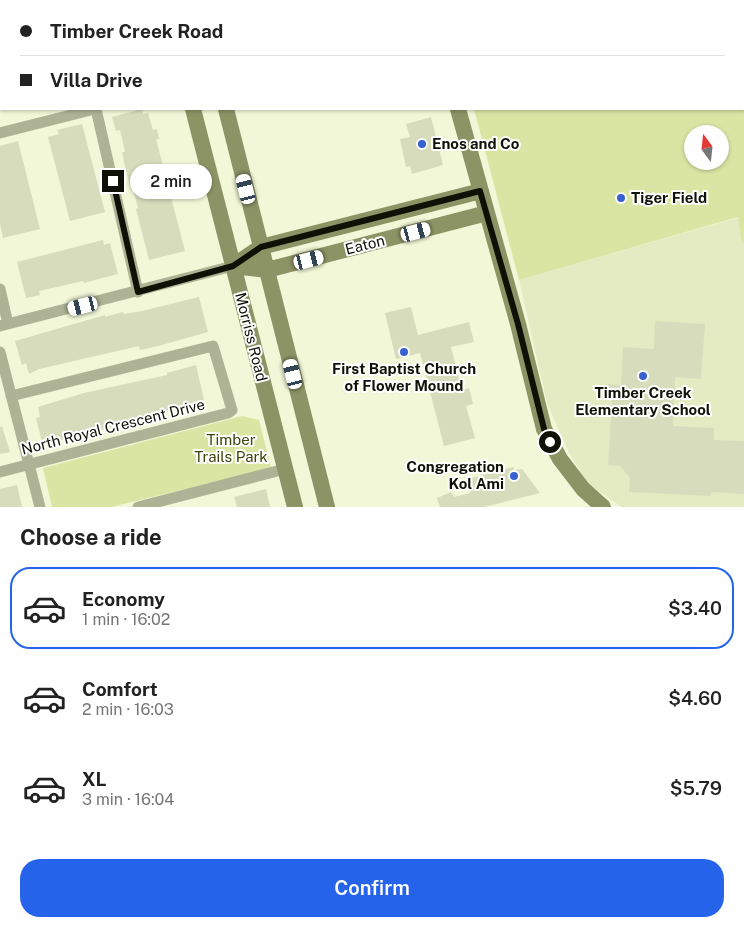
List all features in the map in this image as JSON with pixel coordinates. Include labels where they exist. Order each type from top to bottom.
[{"type":"street","points":[[0,133],[92,110]]},
{"type":"street","points":[[96,110],[138,292]]},
{"type":"street","name":"Morriss Road","points":[[193,110],[295,507]]},
{"type":"street","points":[[226,110],[327,507]]},
{"type":"street","points":[[458,110],[518,324],[544,429],[560,459],[578,483],[595,502],[603,507]]},
{"type":"street","name":"Eaton","points":[[233,266],[261,247],[480,191]]},
{"type":"street","name":"Eaton","points":[[233,266],[267,270],[487,213]]},
{"type":"street","points":[[0,289],[4,325],[233,266]]},
{"type":"street","name":"North Royal Crescent Drive","points":[[0,472],[228,413],[232,410],[213,346],[11,396]]},
{"type":"street","points":[[0,352],[40,507]]},
{"type":"street","points":[[138,507],[286,469]]},
{"type":"shaded area","name":"Timber Creek Elementary School","points":[[744,216],[744,507],[622,507],[587,483],[568,451],[547,403],[519,280]]},
{"type":"green space","name":"Tiger Field","points":[[474,110],[744,110],[744,242],[741,239],[738,217],[519,280]]},
{"type":"green space","name":"Timber Trails Park","points":[[242,416],[259,420],[271,468],[111,507],[52,507],[43,468]]},
{"type":"building","points":[[142,110],[143,114],[148,113],[153,130],[157,129],[159,139],[156,139],[185,251],[149,260],[136,209],[138,208],[126,171],[122,152],[125,152],[120,130],[116,131],[112,117]]},
{"type":"building","points":[[431,117],[443,165],[412,174],[410,166],[406,167],[400,139],[410,137],[406,124]]},
{"type":"building","points":[[82,124],[105,212],[70,221],[48,137],[59,134],[57,130]]},
{"type":"building","points":[[18,141],[40,229],[3,238],[0,224],[0,146]]},
{"type":"building","points":[[103,240],[104,245],[110,243],[118,274],[84,283],[83,281],[39,291],[40,295],[26,298],[17,262]]},
{"type":"building","points":[[199,297],[208,332],[140,350],[139,346],[39,369],[29,374],[26,363],[22,365],[15,341],[105,315],[105,317],[123,312],[124,314],[142,311]]},
{"type":"building","points":[[411,307],[418,335],[469,322],[474,342],[451,347],[462,390],[469,388],[473,404],[466,406],[475,438],[444,446],[420,353],[396,359],[385,313]]},
{"type":"building","points":[[655,321],[705,324],[701,379],[675,377],[673,426],[714,428],[714,440],[744,441],[744,494],[712,492],[711,496],[629,492],[630,478],[620,466],[608,465],[612,399],[607,399],[607,384],[621,385],[623,347],[654,349]]},
{"type":"building","points":[[196,365],[204,400],[168,410],[168,412],[135,418],[112,425],[113,427],[61,440],[60,437],[42,442],[36,418],[40,417],[38,407],[84,393],[167,375],[167,373]]},
{"type":"building","points":[[2,426],[10,452],[0,454],[0,427]]},
{"type":"building","points":[[513,467],[514,470],[522,469],[540,493],[484,507],[440,507],[437,498],[451,492],[454,497],[470,493],[467,479]]},
{"type":"building","points":[[17,485],[22,507],[0,507],[0,489]]},
{"type":"building","points":[[266,489],[270,507],[237,507],[234,497]]},
{"type":"place","name":"Enos and Co","points":[[422,144]]},
{"type":"place","name":"Tiger Field","points":[[621,198]]},
{"type":"place","name":"First Baptist Church of Flower Mound","points":[[404,352]]},
{"type":"place","name":"Timber Creek Elementary School","points":[[643,376]]},
{"type":"place","name":"Congregation Kol Ami","points":[[514,476]]},
{"type":"route","points":[[113,181],[138,292],[233,266],[261,247],[480,191],[518,324],[544,429],[550,442]]}]
